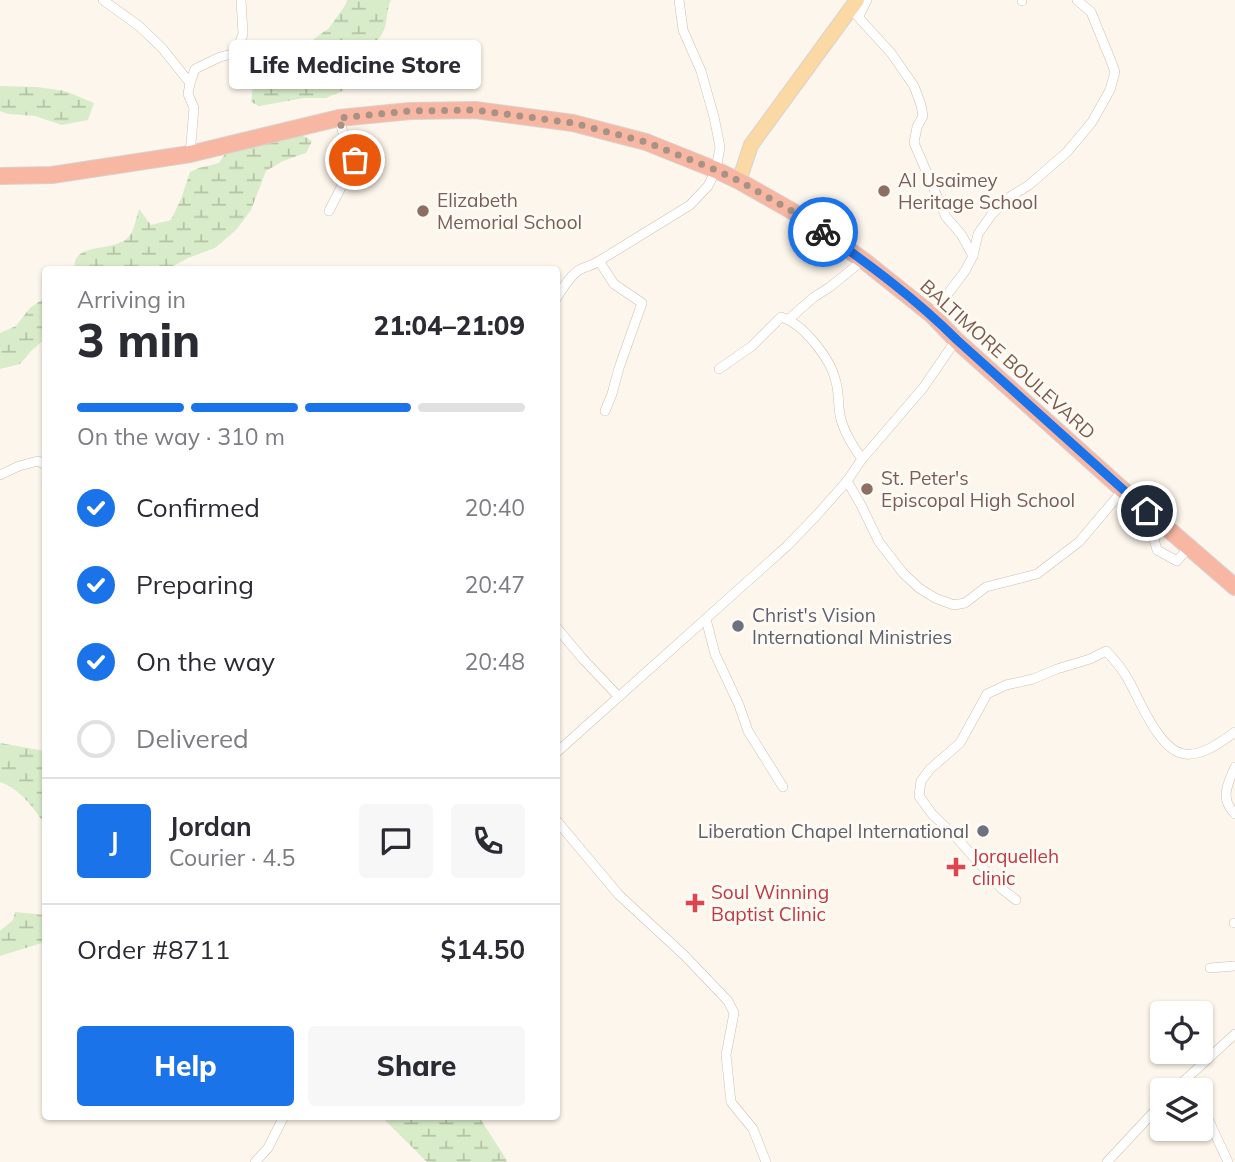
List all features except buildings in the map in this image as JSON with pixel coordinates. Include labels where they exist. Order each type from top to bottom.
[{"type":"highway","name":"BALTIMORE BOULEVARD","points":[[0,176],[52,174],[190,154],[339,118],[410,111],[475,110],[573,123],[646,142],[739,181],[792,211],[863,260],[932,316],[1123,490],[1235,587]]},
{"type":"main road","points":[[739,181],[751,145],[856,8]]},
{"type":"street","points":[[103,0],[139,26],[162,48],[190,83]]},
{"type":"street","points":[[560,293],[580,268],[590,267],[690,205],[708,186],[716,170],[720,147],[716,127],[701,71],[683,30],[679,0]]},
{"type":"street","points":[[867,0],[856,8],[914,86],[923,116],[917,127],[914,144],[946,217],[961,234],[973,256]]},
{"type":"street","points":[[932,316],[965,271],[973,256],[978,234],[992,214],[1008,198],[1029,185],[1067,152],[1092,122],[1110,90],[1115,72],[1111,61],[1091,12],[1077,0]]},
{"type":"street","points":[[190,154],[194,108],[188,94],[190,83],[195,69],[236,53],[243,34],[243,1]]},
{"type":"street","points":[[329,211],[355,160],[346,144],[339,118]]},
{"type":"street","points":[[789,319],[863,260]]},
{"type":"street","points":[[599,261],[614,284],[642,303],[605,411]]},
{"type":"street","points":[[719,369],[752,346],[781,317],[789,319],[801,328],[825,357],[836,380],[840,416],[851,443],[862,459]]},
{"type":"street","points":[[560,749],[817,515],[923,388],[957,340]]},
{"type":"street","points":[[0,474],[38,461],[42,464]]},
{"type":"street","points":[[847,481],[879,542],[903,573],[934,598],[954,606],[965,603],[986,587],[1038,574],[1079,542],[1123,490]]},
{"type":"street","points":[[1163,524],[1154,539],[1157,550],[1177,561],[1189,547]]},
{"type":"street","points":[[706,619],[715,654],[748,730],[783,787]]},
{"type":"street","points":[[560,632],[618,696]]},
{"type":"street","points":[[1016,900],[1002,889],[932,814],[919,796],[921,781],[930,769],[960,743],[987,694],[1006,685],[1033,679],[1090,659],[1106,650],[1129,681],[1160,737],[1174,749],[1184,754],[1203,751],[1235,732]]},
{"type":"street","points":[[1235,767],[1225,797],[1235,814]]},
{"type":"street","points":[[560,825],[620,895],[729,1001],[734,1013],[726,1055],[731,1102],[753,1129],[766,1162]]},
{"type":"street","points":[[1210,968],[1235,966]]},
{"type":"street","points":[[1186,1078],[1235,1034]]},
{"type":"street","points":[[1107,1162],[1150,1115]]},
{"type":"street","points":[[255,1162],[268,1148],[282,1120]]},
{"type":"street","points":[[1213,1130],[1228,1162]]},
{"type":"green space","points":[[347,0],[391,0],[381,36],[357,60],[342,91],[326,98],[304,98],[259,106],[251,102],[251,74],[272,58],[310,42],[329,28]]},
{"type":"green space","points":[[0,86],[65,91],[94,103],[88,120],[62,125],[35,116],[0,111]]},
{"type":"green space","points":[[290,128],[312,141],[306,153],[283,161],[266,171],[251,210],[236,230],[215,248],[173,266],[74,266],[80,254],[125,240],[133,229],[139,209],[151,225],[171,220],[190,172],[219,163],[230,140]]},
{"type":"green space","points":[[42,300],[42,342],[20,364],[0,369],[0,333],[16,326],[30,308]]},
{"type":"green space","points":[[0,743],[42,750],[42,821],[20,794],[0,782]]},
{"type":"green space","points":[[15,912],[42,915],[42,943],[0,956],[0,931],[13,920]]},
{"type":"green space","points":[[385,1120],[481,1120],[508,1162],[427,1162]]},
{"type":"way so far","points":[[355,160],[346,144],[339,118],[410,111],[475,110],[573,123],[646,142],[716,170],[792,211],[823,232]]},
{"type":"place","name":"Life Medicine Store","points":[[355,160]]},
{"type":"place","name":"Al Usaimey Heritage School","points":[[884,191]]},
{"type":"place","name":"Elizabeth Memorial School","points":[[423,211]]},
{"type":"place","name":"St. Peter's Episcopal High School","points":[[867,489]]},
{"type":"place","name":"Christ's Vision International Ministries","points":[[738,626]]},
{"type":"place","name":"Liberation Chapel International","points":[[983,831]]},
{"type":"place","name":"Jorquelleh clinic","points":[[956,867]]},
{"type":"place","name":"Soul Winning Baptist Clinic","points":[[695,903]]},
{"type":"route","points":[[823,232],[863,260],[932,316],[1147,511]]}]
